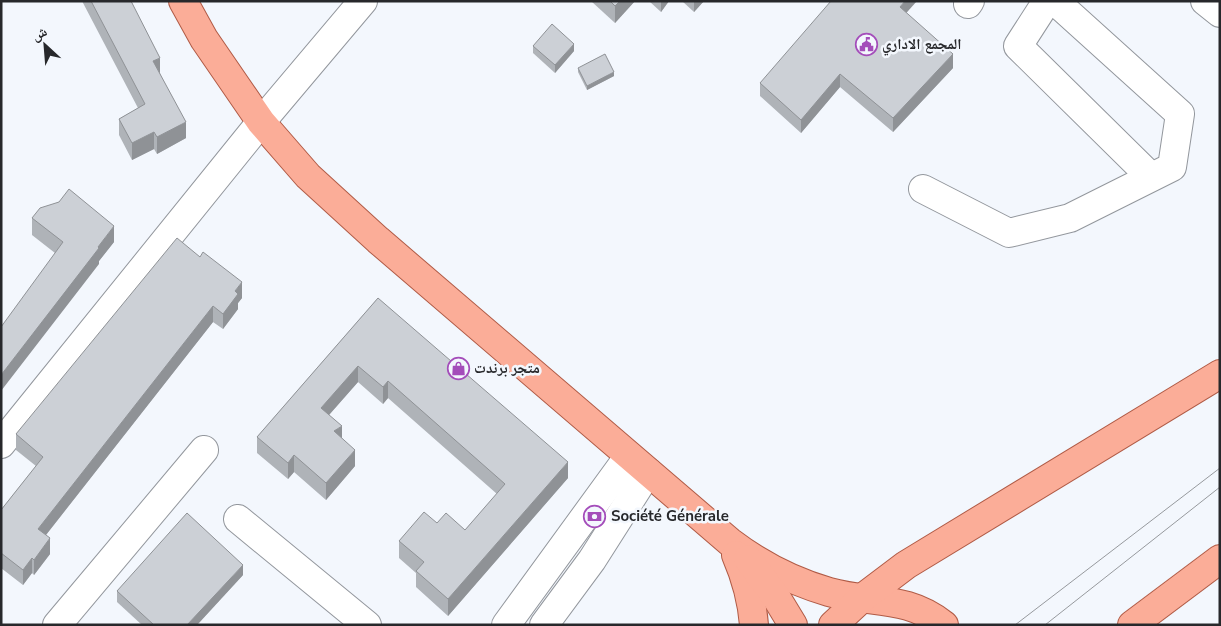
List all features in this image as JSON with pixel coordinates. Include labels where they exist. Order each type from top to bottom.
[{"type":"main road","points":[[183,1],[204,39],[261,122],[308,176],[378,240],[734,545],[767,566],[797,581],[829,592],[861,599],[887,600],[912,606],[944,625]]},
{"type":"main road","points":[[833,625],[861,599],[906,565],[1220,374]]},
{"type":"main road","points":[[734,545],[744,574],[752,607],[754,625]]},
{"type":"main road","points":[[734,545],[763,578],[793,625]]},
{"type":"main road","points":[[1132,625],[1220,559]]},
{"type":"street","points":[[1,444],[261,122],[364,1]]},
{"type":"street","points":[[1048,1],[1018,46],[1151,177]]},
{"type":"street","points":[[923,189],[1009,233],[1070,218],[1172,167],[1180,114],[1055,1]]},
{"type":"street","points":[[1205,1],[1220,13]]},
{"type":"street","points":[[57,625],[204,450]]},
{"type":"street","points":[[506,625],[639,464]]},
{"type":"street","points":[[544,625],[592,560],[639,464]]},
{"type":"street","points":[[238,519],[367,625]]},
{"type":"building","points":[[91,1],[131,1],[160,58],[153,61],[186,122],[157,137],[154,132],[132,143],[119,119],[145,104]]},
{"type":"building","points":[[610,1],[620,1],[615,6]]},
{"type":"building","name":"المجمع الاداري","points":[[831,1],[905,1],[900,7],[953,54],[893,118],[840,74],[801,120],[760,83]]},
{"type":"building","points":[[552,24],[574,44],[555,65],[533,46]]},
{"type":"building","points":[[605,54],[614,72],[587,86],[578,68]]},
{"type":"building","points":[[69,189],[114,226],[1,375],[1,327],[63,242],[32,218],[40,208],[59,202]]},
{"type":"building","points":[[177,238],[200,257],[203,252],[242,282],[235,291],[238,294],[223,314],[213,306],[38,529],[50,538],[34,560],[32,558],[23,570],[1,553],[1,510],[43,457],[16,434]]},
{"type":"building","points":[[378,298],[568,462],[448,599],[416,571],[424,562],[399,541],[424,512],[437,523],[446,513],[465,530],[505,484],[388,381],[383,387],[358,366],[321,408],[342,426],[334,431],[355,450],[326,483],[294,455],[288,463],[257,437]]},
{"type":"building","points":[[187,513],[243,565],[187,625],[154,625],[117,591]]},
{"type":"tram line","points":[[1015,625],[1220,468]]},
{"type":"tram line","points":[[1045,625],[1220,487]]},
{"type":"place","name":"المجمع الاداري","points":[[866,44]]},
{"type":"place","name":"متجر برندت","points":[[458,368]]},
{"type":"place","name":"Société Générale","points":[[595,516]]}]
